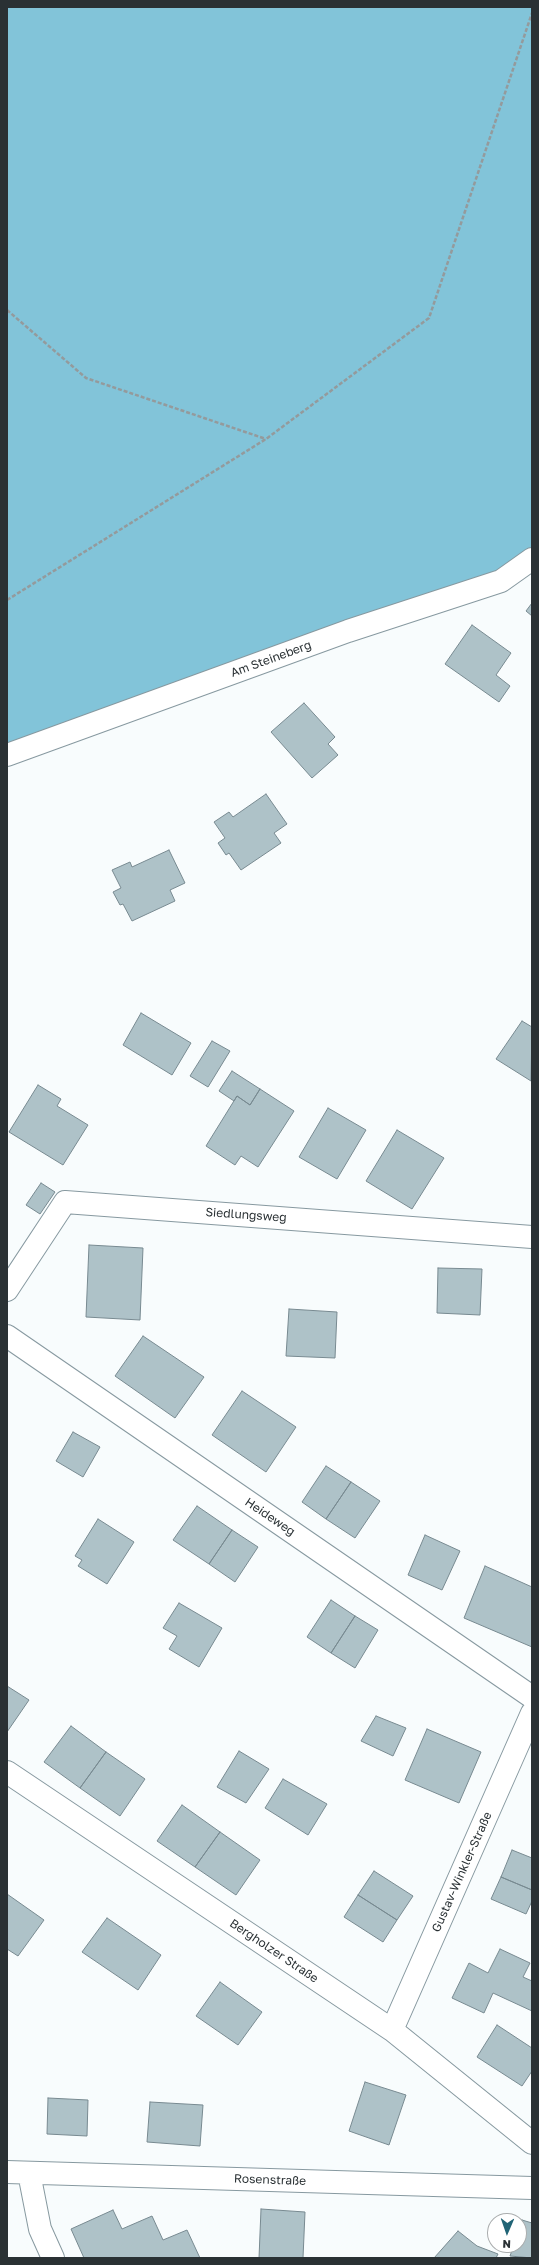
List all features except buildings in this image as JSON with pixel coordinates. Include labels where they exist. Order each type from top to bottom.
[{"type":"street","name":"Am Steineberg","points":[[7,755],[348,631],[501,581],[532,559]]},
{"type":"street","name":"Siedlungsweg","points":[[7,1290],[65,1202],[532,1236]]},
{"type":"street","name":"Heideweg","points":[[7,1336],[532,1697]]},
{"type":"street","name":"Gustav-Winkler-Straße","points":[[392,2030],[532,1713]]},
{"type":"street","name":"Bergholzer Straße","points":[[7,1772],[392,2030],[532,2143]]},
{"type":"street","name":"Rosenstraße","points":[[7,2172],[532,2188]]},
{"type":"street","points":[[29,2173],[40,2229],[54,2258]]},
{"type":"path","points":[[7,600],[266,439],[430,318],[532,13]]},
{"type":"path","points":[[7,310],[86,378],[266,439]]},
{"type":"shaded area","points":[[7,7],[532,7],[532,559],[7,755]]}]
